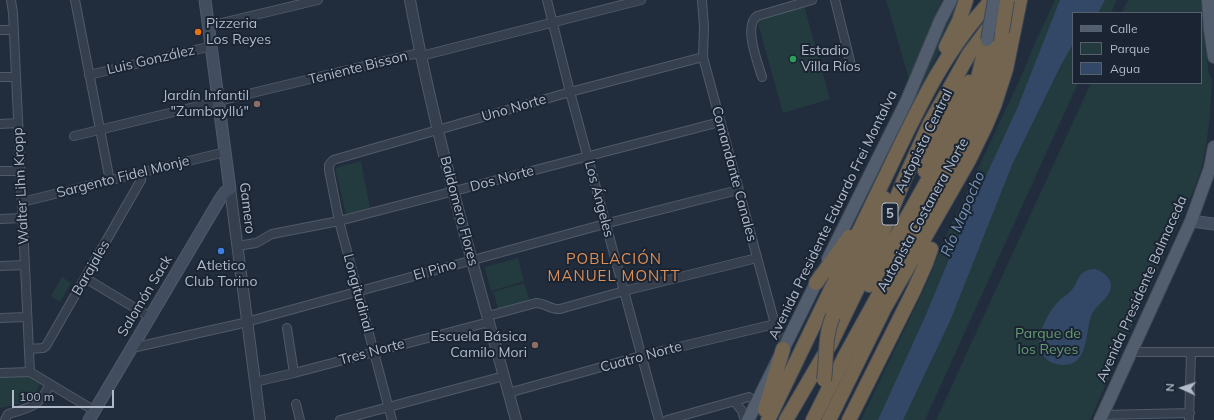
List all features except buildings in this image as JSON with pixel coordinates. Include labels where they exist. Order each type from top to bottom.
[{"type":"highway","points":[[918,108],[937,63],[959,22],[966,0]]},
{"type":"highway","name":"Autopista Central","points":[[768,420],[918,108],[948,56],[967,30],[993,0]]},
{"type":"highway","name":"Autopista Costanera Norte","points":[[819,418],[846,354],[968,134],[981,104],[991,74],[1002,32],[1007,0]]},
{"type":"highway","name":"Autopista Central","points":[[786,420],[831,343],[869,265],[922,139],[962,65],[993,22],[1017,4]]},
{"type":"highway","name":"Autopista Costanera Norte","points":[[819,418],[882,314],[979,141],[994,106],[1006,69],[1017,4]]},
{"type":"highway","points":[[951,85],[926,150],[924,163],[925,172],[933,144],[974,74],[987,43]]},
{"type":"highway","points":[[831,343],[869,285],[960,123],[978,78],[987,43]]},
{"type":"highway","points":[[819,418],[829,325],[880,210],[906,133]]},
{"type":"highway","points":[[816,283],[880,188]]},
{"type":"highway","points":[[855,384],[867,366],[898,306],[928,232]]},
{"type":"highway","points":[[849,420],[914,290],[931,249]]},
{"type":"highway","points":[[762,420],[785,346]]},
{"type":"main road","name":"Gamero","points":[[205,0],[230,189]]},
{"type":"main road","points":[[940,21],[948,0]]},
{"type":"main road","name":"Avenida Presidente Eduardo Frei Montalva","points":[[748,420],[907,100],[940,21],[951,0]]},
{"type":"main road","points":[[987,43],[993,0]]},
{"type":"main road","points":[[1208,0],[1214,57]]},
{"type":"main road","name":"Avenida Presidente Balmaceda","points":[[1101,418],[1190,221],[1212,165],[1214,147]]},
{"type":"main road","name":"Salomón Sack","points":[[92,415],[222,195],[230,189]]},
{"type":"main road","points":[[1190,221],[1214,224]]},
{"type":"street","name":"Walter Lihn Kropp","points":[[11,0],[14,30],[30,372]]},
{"type":"street","points":[[75,0],[110,181]]},
{"type":"street","points":[[209,26],[318,0]]},
{"type":"street","name":"Baldomero Flores","points":[[410,0],[420,54],[438,130],[516,420]]},
{"type":"street","name":"Los Ángeles","points":[[547,0],[587,157],[658,420]]},
{"type":"street","name":"Teniente Bisson","points":[[74,136],[414,54],[425,55],[641,0]]},
{"type":"street","name":"Comandante Canales","points":[[702,0],[704,27],[703,57],[774,324],[779,337],[785,346]]},
{"type":"street","points":[[762,77],[752,40],[751,23],[753,19],[757,16],[812,0]]},
{"type":"street","points":[[835,0],[852,65]]},
{"type":"street","points":[[0,30],[14,30]]},
{"type":"street","name":"Luis González","points":[[90,75],[212,46]]},
{"type":"street","name":"Uno Norte","points":[[329,165],[333,160],[570,92],[703,57]]},
{"type":"street","points":[[0,77],[16,77]]},
{"type":"street","name":"Dos Norte","points":[[237,246],[256,243],[272,234],[339,221],[720,122]]},
{"type":"street","points":[[0,124],[18,123]]},
{"type":"street","name":"Sargento Fidel Monje","points":[[22,202],[225,152]]},
{"type":"street","name":"Longitudinal","points":[[329,165],[339,221],[392,420]]},
{"type":"street","points":[[0,171],[20,171]]},
{"type":"street","name":"Barajales","points":[[29,349],[45,347],[141,180],[142,173]]},
{"type":"street","name":"Gamero","points":[[230,189],[260,420]]},
{"type":"street","name":"El Pino","points":[[132,348],[247,322],[472,259],[738,190]]},
{"type":"street","points":[[0,219],[22,218]]},
{"type":"street","name":"Tres Norte","points":[[255,382],[374,352],[488,319],[536,302],[542,303],[554,309],[560,309],[624,291],[757,258]]},
{"type":"street","points":[[0,266],[25,265]]},
{"type":"street","points":[[85,278],[150,317]]},
{"type":"street","points":[[0,318],[27,317]]},
{"type":"street","name":"Cuatro Norte","points":[[508,393],[641,356],[774,324]]},
{"type":"street","points":[[287,328],[294,373]]},
{"type":"street","points":[[1131,352],[1214,352]]},
{"type":"street","points":[[1101,418],[1189,416],[1191,352]]},
{"type":"street","points":[[0,373],[30,372],[50,384],[92,415]]},
{"type":"street","points":[[340,420],[504,376]]},
{"type":"street","points":[[5,420],[8,414],[26,409],[36,404],[45,394],[50,384]]},
{"type":"street","points":[[667,420],[749,396]]},
{"type":"street","points":[[734,401],[742,412],[745,420]]},
{"type":"street","points":[[296,404],[300,420]]},
{"type":"green space","points":[[886,0],[942,0],[910,83]]},
{"type":"green space","points":[[956,0],[963,0],[955,20],[846,237]]},
{"type":"green space","points":[[1055,0],[1117,0],[1111,12],[1072,12],[1072,84],[1078,84],[925,420],[861,420],[926,285],[946,236],[1022,75]]},
{"type":"green space","name":"Parque de los Reyes","points":[[1128,0],[1201,0],[1202,12],[1122,12]]},
{"type":"green space","name":"Estadio Villa Ríos","points":[[804,6],[830,99],[783,113],[757,20]]},
{"type":"green space","name":"Parque de los Reyes","points":[[1202,16],[1209,74],[1212,79],[1210,114],[1201,170],[1195,187],[1090,420],[936,420],[1091,84],[1202,84]]},
{"type":"green space","points":[[361,161],[370,208],[346,214],[335,168]]},
{"type":"green space","points":[[518,258],[524,281],[491,291],[485,267]]},
{"type":"green space","points":[[62,277],[71,283],[60,302],[51,296]]},
{"type":"green space","points":[[524,283],[530,302],[499,311],[493,292]]},
{"type":"green space","points":[[22,375],[40,383],[34,399],[28,402],[0,408],[0,376]]},
{"type":"water","points":[[1060,0],[1105,0],[1099,12],[1072,12],[1072,46],[1012,165],[950,321],[903,420],[878,420],[925,317],[964,223],[1017,109]]},
{"type":"water","points":[[1095,269],[1106,275],[1111,283],[1111,286],[1106,298],[1096,308],[1091,316],[1081,355],[1077,361],[1070,364],[1061,365],[1048,361],[1040,349],[1040,335],[1046,320],[1059,301],[1073,288],[1081,274]]},
{"type":"place","name":"Pizzeria Los Reyes","points":[[198,32]]},
{"type":"place","name":"Estadio Villa Ríos","points":[[793,59]]},
{"type":"place","name":"Jardín Infantil \"Zumbayllú\"","points":[[257,104]]},
{"type":"place","name":"Atletico Club Torino","points":[[221,251]]},
{"type":"place","name":"Escuela Básica Camilo Mori","points":[[535,345]]},
{"type":"district","name":"POBLACIÓN MANUEL MONTT","points":[[614,268]]},
{"type":"water label","name":"Río Mapocho","points":[[963,214]]}]
